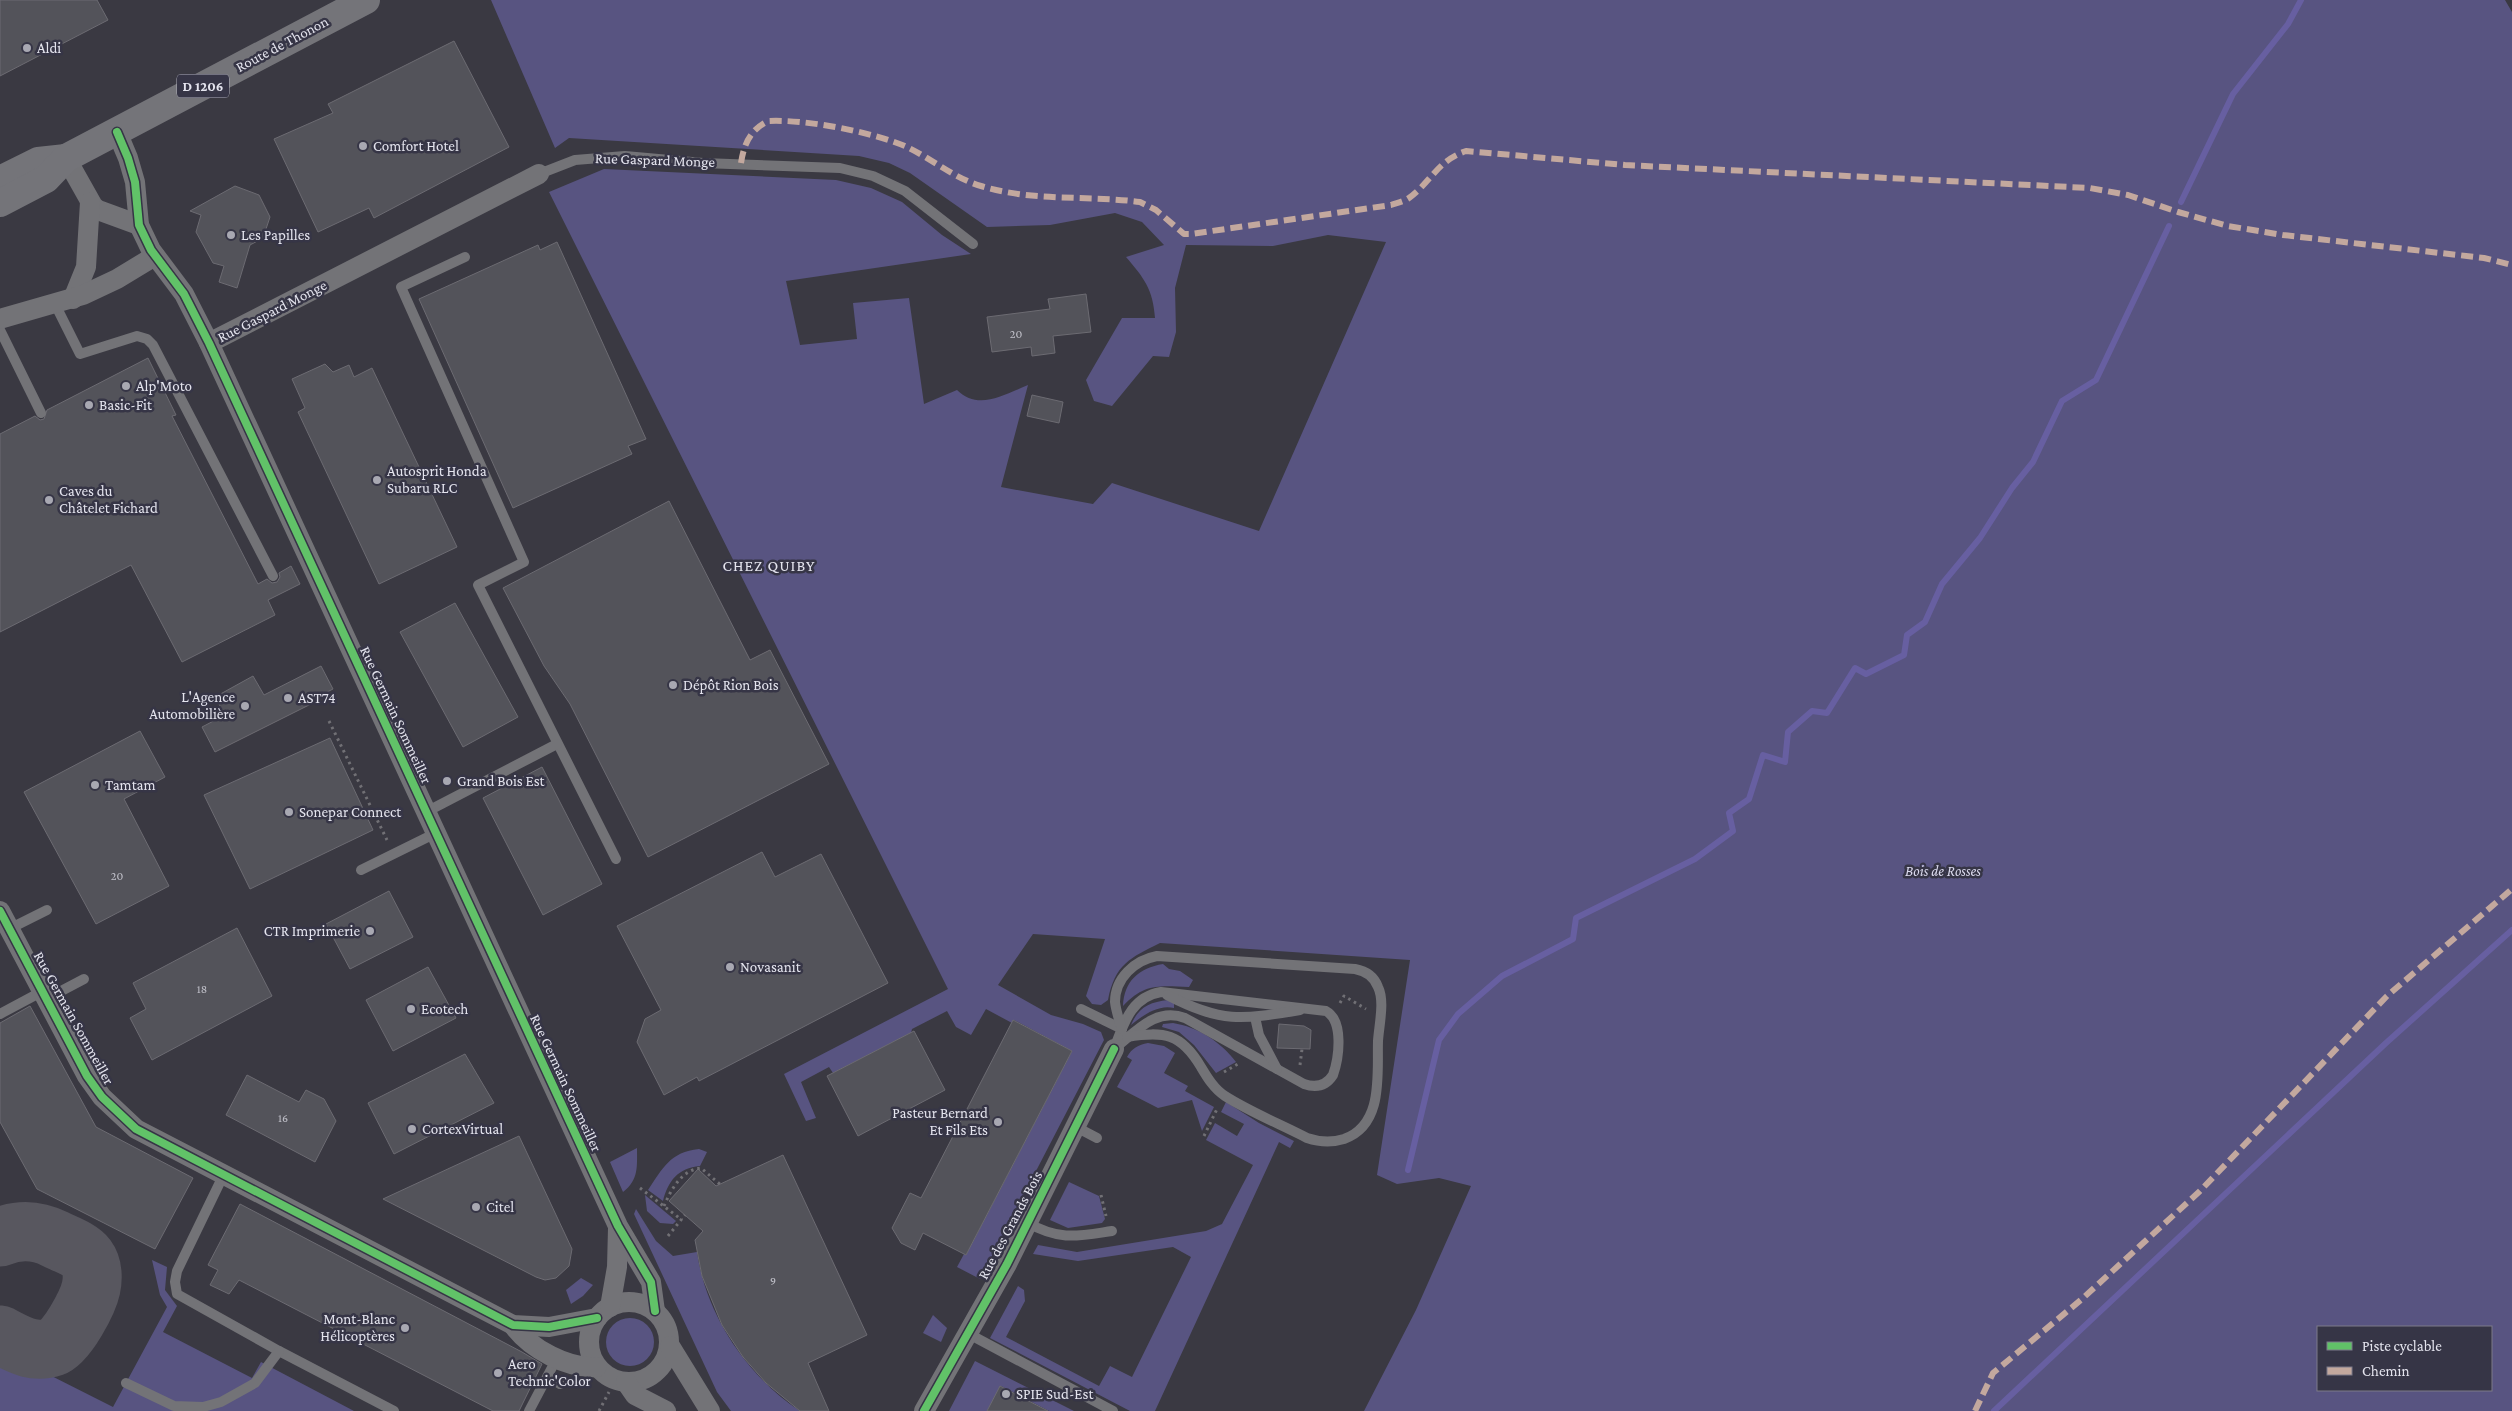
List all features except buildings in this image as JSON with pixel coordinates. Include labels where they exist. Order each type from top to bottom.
[{"type":"main road","name":"Route de Thonon","points":[[0,203],[46,179],[66,158],[366,0]]},
{"type":"main road","name":"Route de Thonon","points":[[0,180],[38,161],[66,158]]},
{"type":"street","name":"Rue Germain Sommeiller","points":[[117,132],[128,158],[135,182],[139,225],[155,256],[184,294],[209,343],[618,1226],[651,1282],[655,1311]]},
{"type":"street","points":[[66,158],[90,202],[98,210],[139,225]]},
{"type":"street","name":"Rue Gaspard Monge","points":[[209,343],[539,174]]},
{"type":"street","points":[[64,302],[86,267],[90,202]]},
{"type":"street","points":[[0,319],[64,302],[117,280],[155,256]]},
{"type":"street","name":"Rue Germain Sommeiller","points":[[0,911],[88,1076],[112,1108],[136,1129],[223,1176],[513,1325],[553,1367],[597,1367],[620,1381],[636,1395],[666,1411]]},
{"type":"street","name":"Rue des Grands Bois","points":[[924,1411],[1028,1223],[1121,1038]]},
{"type":"street","name":"Rue Germain Sommeiller","points":[[597,1367],[589,1346],[590,1332],[603,1312],[617,1267],[618,1226]]},
{"type":"street","name":"Rue Germain Sommeiller","points":[[513,1325],[549,1327],[633,1302],[655,1311],[665,1323],[670,1346],[710,1411]]},
{"type":"street","points":[[620,1381],[641,1380],[655,1373],[665,1361],[670,1346]]},
{"type":"lane","name":"Rue Gaspard Monge","points":[[539,174],[570,161],[625,156],[703,162],[840,168],[873,176],[905,191],[973,244]]},
{"type":"lane","points":[[465,257],[402,287],[524,562],[478,585],[616,859]]},
{"type":"lane","points":[[64,302],[80,354],[137,336],[147,339],[153,345],[273,576]]},
{"type":"lane","points":[[0,330],[41,413]]},
{"type":"lane","points":[[426,812],[557,744]]},
{"type":"lane","points":[[361,870],[436,833]]},
{"type":"lane","points":[[9,929],[47,910]]},
{"type":"lane","points":[[1081,1009],[1121,1038],[1158,1033],[1184,1044],[1193,1054],[1210,1081],[1224,1095],[1312,1140],[1329,1142],[1354,1134],[1369,1119],[1375,1103],[1380,990],[1368,973],[1355,969],[1165,956],[1149,957],[1130,968],[1118,987],[1115,1002],[1121,1038]]},
{"type":"lane","points":[[0,1014],[84,979]]},
{"type":"lane","points":[[1161,992],[1205,1013],[1238,1018],[1313,1008]]},
{"type":"lane","points":[[1161,992],[1313,1008],[1330,1013],[1338,1024],[1333,1075],[1322,1085],[1310,1086],[1180,1016],[1169,1015],[1150,1020],[1121,1038],[1135,1004],[1144,997],[1161,992]]},
{"type":"lane","points":[[1255,1017],[1259,1035],[1277,1069]]},
{"type":"lane","points":[[1076,1127],[1097,1138]]},
{"type":"lane","points":[[223,1176],[177,1271],[175,1278],[176,1291],[181,1298],[394,1411]]},
{"type":"lane","points":[[1028,1223],[1044,1232],[1064,1237],[1112,1231]]},
{"type":"lane","points":[[967,1333],[1113,1411]]},
{"type":"lane","points":[[126,1384],[174,1406],[203,1407],[221,1402],[255,1383],[279,1351]]},
{"type":"lane","points":[[553,1367],[560,1384]]},
{"type":"lane","points":[[529,1411],[553,1367]]},
{"type":"path","points":[[329,721],[394,854]]},
{"type":"path","points":[[1347,998],[1355,1002]]},
{"type":"path","points":[[1225,1072],[1238,1064]]},
{"type":"path","points":[[1204,1136],[1224,1095]]},
{"type":"path","points":[[664,1206],[670,1190],[676,1183],[695,1169],[701,1168],[722,1186]]},
{"type":"path","points":[[640,1188],[682,1220]]},
{"type":"path","points":[[1101,1195],[1106,1215]]},
{"type":"path","points":[[668,1236],[685,1215]]},
{"type":"path","points":[[599,1411],[620,1381]]},
{"type":"green space","name":"Bois de Rosses","points":[[491,0],[2505,0],[2512,12],[2512,1411],[1364,1411],[1416,1310],[1471,1186],[1439,1178],[1397,1184],[1377,1175],[1410,960],[1160,943],[1140,953],[1125,964],[1115,978],[1108,1000],[1101,1005],[1092,1004],[1086,996],[1105,939],[1033,934],[998,985],[1051,1015],[1083,1024],[1101,1032],[1104,1040],[980,1279],[957,1267],[964,1254],[966,1255],[1072,1051],[1014,1020],[1012,1023],[986,1009],[971,1035],[956,1027],[947,1011],[912,1029],[911,1033],[833,1073],[829,1067],[801,1082],[816,1118],[806,1121],[784,1074],[948,989],[549,192],[604,169],[836,180],[871,188],[902,202],[942,235],[971,254],[786,281],[800,345],[857,339],[853,303],[909,298],[924,404],[957,390],[965,396],[982,400],[1001,397],[1028,385],[1001,487],[1093,504],[1112,483],[1259,531],[1386,242],[1328,235],[1273,246],[1186,245],[1175,288],[1176,332],[1169,357],[1153,356],[1112,406],[1094,401],[1086,380],[1122,318],[1155,318],[1150,291],[1138,271],[1126,257],[1164,245],[1142,222],[1115,213],[1050,225],[987,227],[910,173],[889,163],[859,156],[569,138],[555,148]]},
{"type":"green space","points":[[1163,964],[1169,969],[1180,971],[1193,980],[1189,987],[1153,987],[1138,993],[1123,1006],[1126,989],[1134,977],[1140,972]]},
{"type":"green space","points":[[1168,1000],[1174,1002],[1174,1008],[1156,1009],[1131,1025],[1137,1014],[1145,1007],[1155,1002]]},
{"type":"green space","points":[[1173,1023],[1191,1028],[1208,1036],[1236,1062],[1216,1073],[1194,1045],[1179,1032],[1162,1027],[1163,1024]]},
{"type":"green space","points":[[1148,1043],[1164,1046],[1175,1053],[1164,1073],[1188,1086],[1185,1091],[1214,1107],[1202,1131],[1192,1100],[1158,1108],[1117,1087],[1132,1060],[1127,1057],[1131,1051]]},
{"type":"green space","points":[[1226,1102],[1259,1123],[1294,1141],[1290,1148],[1279,1142],[1155,1411],[1130,1411],[990,1338],[1018,1286],[1024,1290],[1025,1301],[1006,1337],[1099,1386],[1110,1366],[1132,1377],[1191,1257],[1173,1247],[1078,1261],[1033,1254],[1038,1245],[1077,1252],[1206,1231],[1222,1224],[1253,1165],[1206,1140],[1215,1123],[1237,1136],[1244,1124],[1221,1112]]},
{"type":"green space","points":[[637,1148],[636,1172],[632,1183],[623,1192],[610,1162]]},
{"type":"green space","points":[[699,1149],[707,1152],[700,1166],[692,1167],[675,1177],[668,1187],[663,1201],[648,1190],[663,1168],[674,1157]]},
{"type":"green space","points":[[1069,1182],[1099,1196],[1105,1219],[1102,1223],[1068,1228],[1050,1220]]},
{"type":"green space","points":[[645,1195],[676,1221],[673,1224],[660,1223],[647,1211]]},
{"type":"green space","points":[[636,1209],[656,1241],[673,1256],[697,1252],[709,1298],[732,1342],[746,1362],[763,1380],[800,1411],[731,1411],[717,1392],[634,1214]]},
{"type":"green space","points":[[152,1260],[167,1267],[165,1290],[177,1306],[163,1332],[252,1378],[261,1362],[354,1411],[0,1411],[0,1350],[113,1407],[167,1307],[160,1295]]},
{"type":"green space","points":[[581,1278],[593,1285],[583,1296],[571,1304],[566,1290]]},
{"type":"green space","points":[[933,1315],[947,1328],[941,1342],[923,1333]]},
{"type":"green space","points":[[630,1318],[639,1320],[647,1325],[652,1333],[654,1342],[652,1351],[647,1359],[639,1364],[630,1366],[621,1364],[613,1359],[608,1351],[606,1342],[608,1333],[613,1325],[621,1320]]},
{"type":"green space","points":[[975,1361],[1074,1411],[1049,1411],[1001,1386],[987,1411],[949,1411]]},
{"type":"waterway","points":[[2181,202],[2233,94],[2288,24],[2301,0]]},
{"type":"waterway","points":[[1408,1170],[1439,1040],[1458,1014],[1502,976],[1573,939],[1576,918],[1695,859],[1733,831],[1729,813],[1749,799],[1763,755],[1785,762],[1788,732],[1812,711],[1827,713],[1855,668],[1866,674],[1904,655],[1907,635],[1925,622],[1942,584],[1980,538],[2012,488],[2033,462],[2062,401],[2096,380],[2169,226]]},
{"type":"waterway","points":[[1994,1411],[2386,1043],[2512,930]]},
{"type":"taxiway","points":[[0,1237],[21,1232],[35,1232],[48,1236],[84,1255],[90,1265],[92,1277],[89,1294],[81,1312],[59,1344],[46,1349],[32,1349],[19,1345],[0,1335]]},
{"type":"marked path","points":[[741,163],[744,150],[752,133],[768,121],[819,124],[893,141],[971,183],[1001,191],[1040,196],[1140,202],[1156,210],[1184,234],[1191,234],[1391,205],[1409,198],[1448,160],[1466,151],[1625,165],[2090,188],[2128,195],[2228,226],[2283,235],[2484,258],[2512,265]]},
{"type":"marked path","points":[[1975,1411],[1993,1373],[2082,1299],[2200,1191],[2387,996],[2512,889]]},
{"type":"cycle path","points":[[117,132],[128,158],[135,182],[139,225],[151,250],[184,294],[209,343],[618,1226],[651,1282],[655,1311]]},
{"type":"cycle path","points":[[0,911],[87,1076],[102,1097],[136,1129],[513,1325],[549,1327],[597,1318]]},
{"type":"cycle path","points":[[924,1411],[1007,1264],[1114,1049]]},
{"type":"place","name":"Aldi","points":[[27,48]]},
{"type":"place","name":"Comfort Hotel","points":[[363,146]]},
{"type":"place","name":"Les Papilles","points":[[231,235]]},
{"type":"place","name":"Alp'Moto","points":[[126,386]]},
{"type":"place","name":"Basic-Fit","points":[[89,405]]},
{"type":"place","name":"Autosprit Honda Subaru RLC","points":[[377,480]]},
{"type":"place","name":"Caves du Châtelet Fichard","points":[[49,500]]},
{"type":"place","name":"Dépôt Rion Bois","points":[[673,685]]},
{"type":"place","name":"AST74","points":[[288,698]]},
{"type":"place","name":"L'Agence Automobilière","points":[[245,706]]},
{"type":"place","name":"Grand Bois Est","points":[[447,781]]},
{"type":"place","name":"Tamtam","points":[[95,785]]},
{"type":"place","name":"Sonepar Connect","points":[[289,812]]},
{"type":"place","name":"CTR Imprimerie","points":[[370,931]]},
{"type":"place","name":"Novasanit","points":[[730,967]]},
{"type":"place","name":"Ecotech","points":[[411,1009]]},
{"type":"place","name":"Pasteur Bernard Et Fils Ets","points":[[998,1122]]},
{"type":"place","name":"CortexVirtual","points":[[412,1129]]},
{"type":"place","name":"Citel","points":[[476,1207]]},
{"type":"place","name":"Mont-Blanc Hélicoptères","points":[[405,1328]]},
{"type":"place","name":"Aero Technic'Color","points":[[498,1373]]},
{"type":"place","name":"SPIE Sud-Est","points":[[1006,1394]]},
{"type":"district","name":"CHEZ QUIBY","points":[[769,565]]}]
